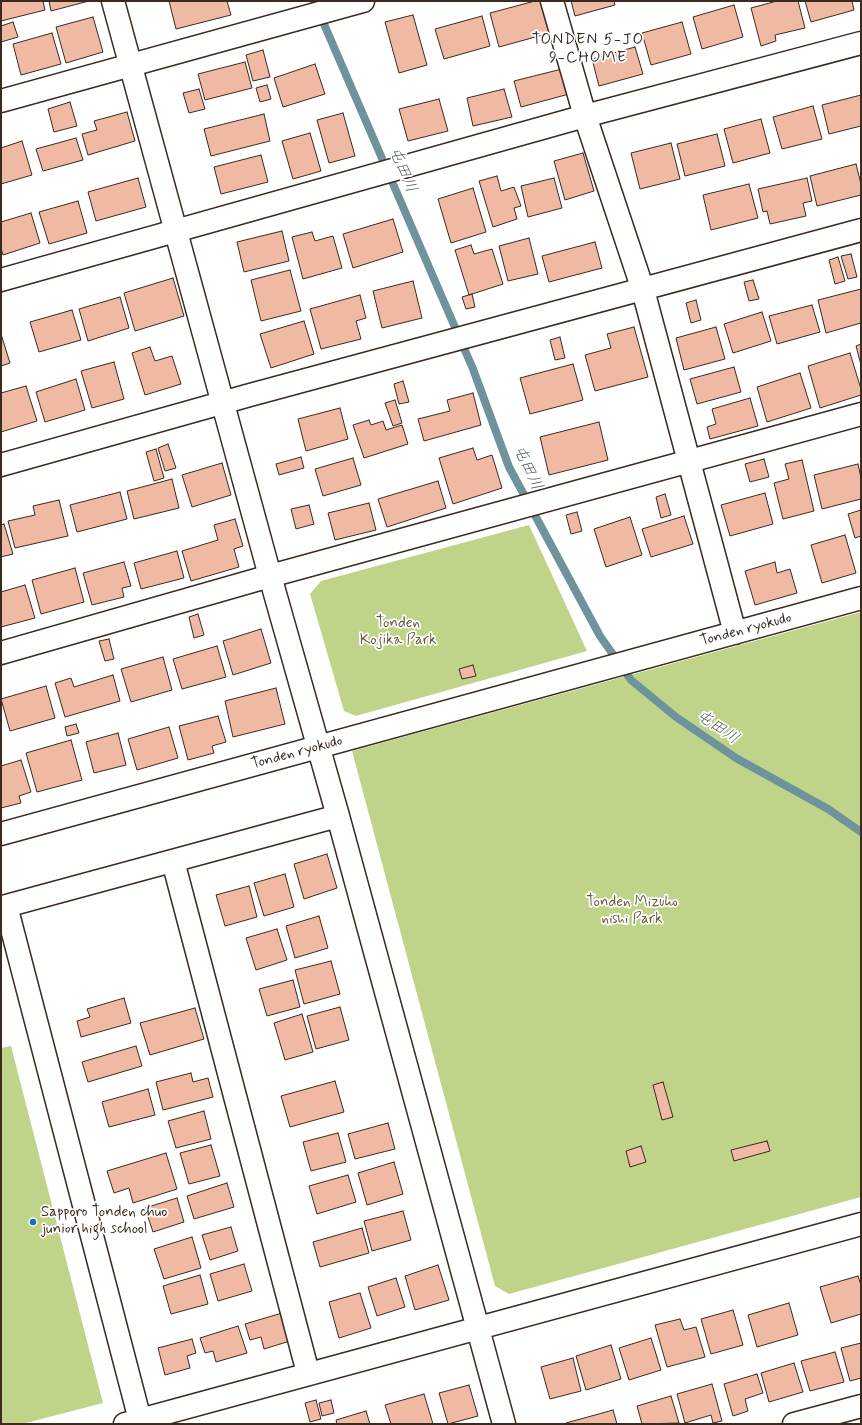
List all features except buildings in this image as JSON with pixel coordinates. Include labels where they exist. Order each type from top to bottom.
[{"type":"street","points":[[113,1],[504,1424]]},
{"type":"street","points":[[1,101],[363,1]]},
{"type":"street","points":[[552,1],[585,116],[644,290],[735,633]]},
{"type":"street","points":[[1,280],[585,116],[861,43]]},
{"type":"street","points":[[1,465],[861,230]]},
{"type":"street","points":[[1,653],[270,576],[861,414]]},
{"type":"street","name":"Tonden ryokudo","points":[[1,834],[861,598]]},
{"type":"street","points":[[338,816],[6,906],[132,1422],[861,1224]]},
{"type":"street","points":[[174,861],[308,1373]]},
{"type":"street","points":[[794,1424],[861,1406]]},
{"type":"green space","name":"Tonden Kojika Park","points":[[529,525],[587,651],[356,716],[344,711],[310,594],[321,581]]},
{"type":"green space","name":"Tonden Mizuho nishi Park","points":[[861,612],[861,1197],[509,1294],[495,1286],[352,751]]},
{"type":"green space","name":"Sapporo Tonden chuo junior high school","points":[[11,1046],[103,1403],[22,1424],[1,1424],[1,1048]]},
{"type":"waterway","name":"屯田川","points":[[314,1],[473,369],[509,467],[600,636],[631,680],[676,717],[736,758],[828,809],[861,832]]},
{"type":"place","name":"Sapporo Tonden chuo junior high school","points":[[33,1222]]},
{"type":"district","name":"TONDEN 5-JO 9-CHOME","points":[[588,50]]}]
